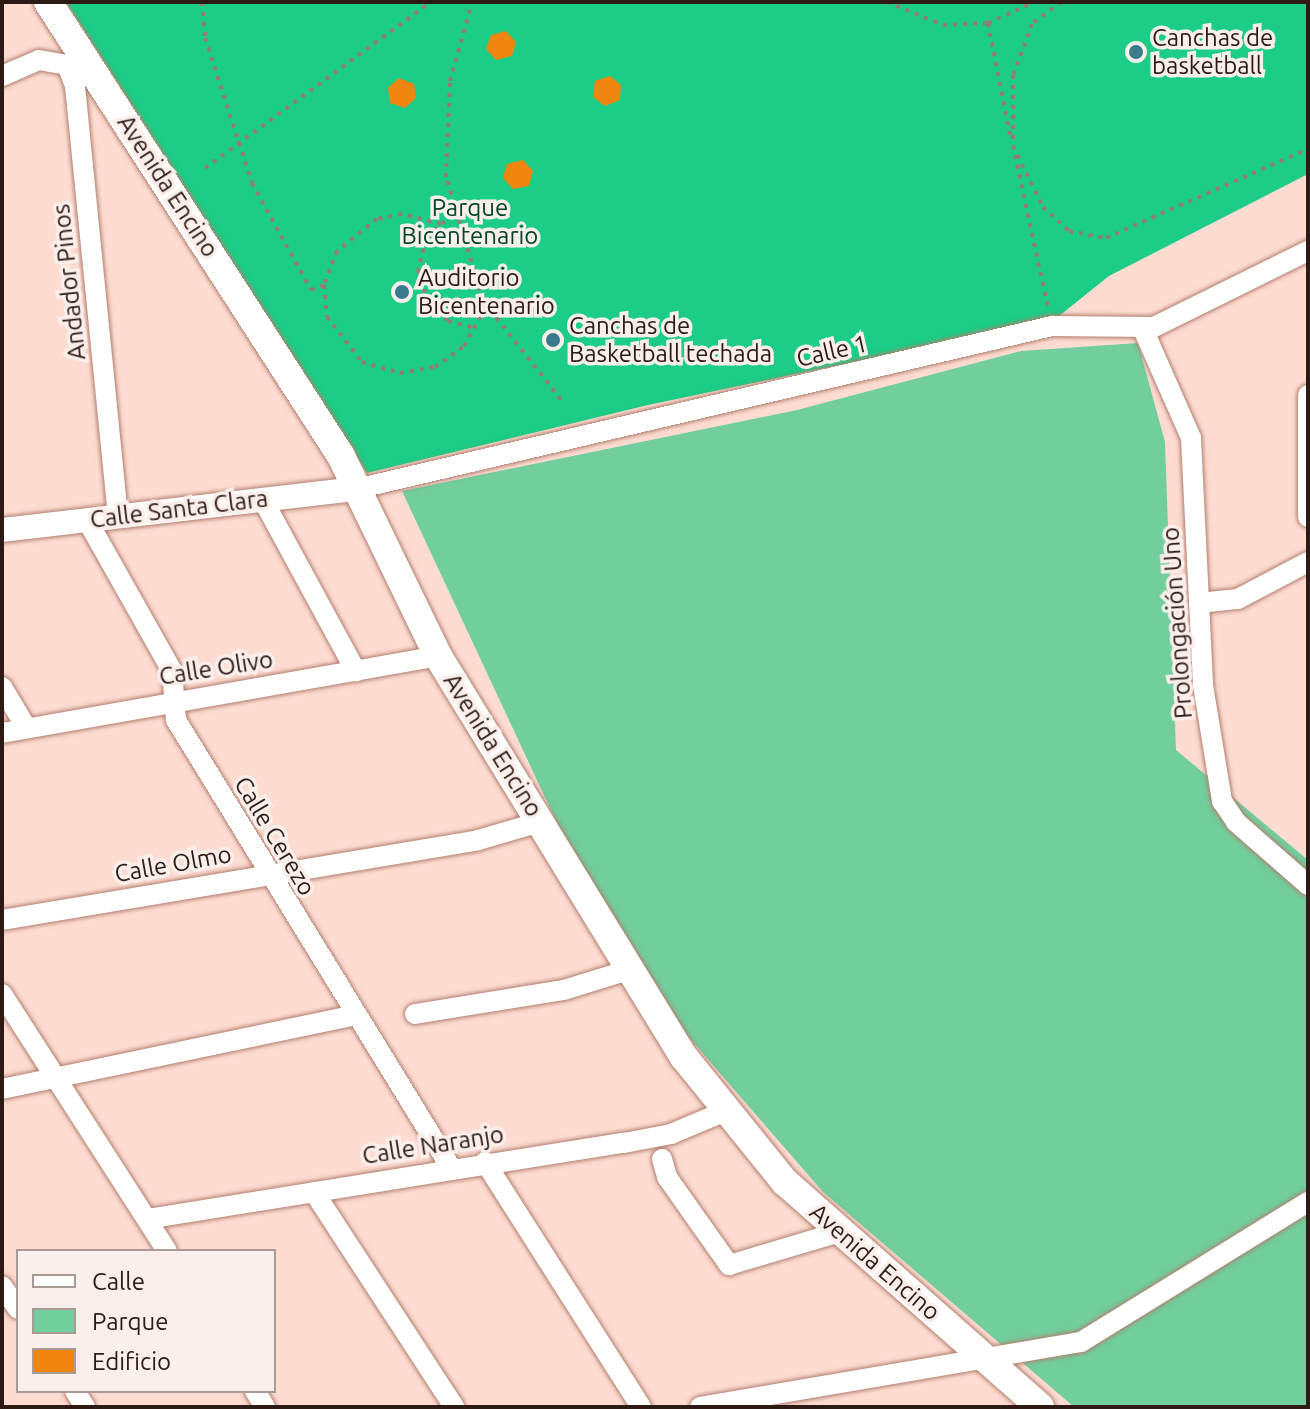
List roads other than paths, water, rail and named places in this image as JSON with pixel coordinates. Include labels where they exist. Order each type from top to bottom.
[{"type":"main road","name":"Avenida Encino","points":[[48,2],[77,64],[356,489],[438,656],[540,822],[625,971],[723,1112],[840,1232],[1040,1407]]},
{"type":"street","points":[[2,76],[39,60],[77,64]]},
{"type":"street","name":"Andador Pinos","points":[[77,64],[75,86],[118,516]]},
{"type":"street","name":"Calle 1","points":[[356,489],[1052,326],[1143,329],[1308,251]]},
{"type":"street","name":"Prolongación Uno","points":[[1143,329],[1191,438],[1203,685],[1222,801],[1236,822],[1308,885]]},
{"type":"street","points":[[1308,395],[1308,517]]},
{"type":"street","name":"Calle Santa Clara","points":[[2,530],[356,489]]},
{"type":"street","points":[[263,500],[356,671]]},
{"type":"street","name":"Calle Cerezo","points":[[87,520],[172,671],[176,720],[266,874],[450,1166]]},
{"type":"street","points":[[1199,603],[1238,599],[1308,562]]},
{"type":"street","name":"Calle Olivo","points":[[2,733],[438,656]]},
{"type":"street","points":[[2,687],[26,727]]},
{"type":"street","name":"Calle Olmo","points":[[2,920],[478,840],[540,822]]},
{"type":"street","points":[[415,1014],[564,990],[625,971]]},
{"type":"street","points":[[2,994],[166,1249]]},
{"type":"street","points":[[2,1089],[355,1015]]},
{"type":"street","name":"Calle Naranjo","points":[[147,1219],[450,1166],[671,1134],[723,1112]]},
{"type":"street","points":[[662,1159],[667,1177],[729,1265],[840,1232]]},
{"type":"street","points":[[485,1162],[641,1407]]},
{"type":"street","points":[[314,1192],[454,1407]]},
{"type":"street","points":[[700,1407],[982,1356],[1045,1352],[1081,1342],[1308,1202]]},
{"type":"street","points":[[2,1286],[16,1306]]},
{"type":"place","name":"Canchas de basketball","points":[[1136,52]]},
{"type":"place","name":"Auditorio Bicentenario","points":[[402,292]]},
{"type":"place","name":"Canchas de Basketball techada","points":[[553,340]]},
{"type":"park label","name":"Parque Bicentenario","points":[[470,222]]}]
